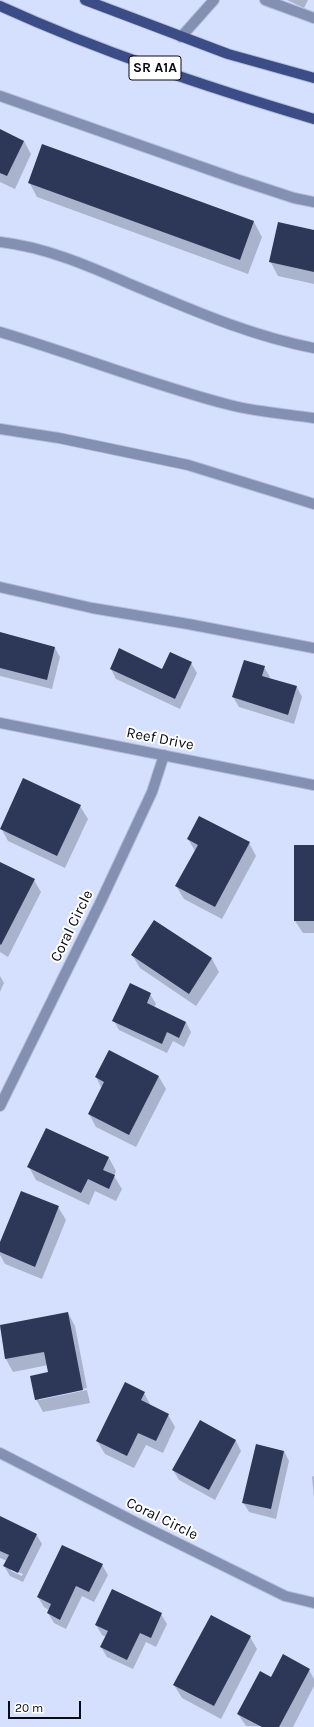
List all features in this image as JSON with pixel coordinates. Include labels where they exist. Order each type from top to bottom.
[{"type":"main road","name":"SR A1A","points":[[85,0],[228,54],[314,78]]},
{"type":"main road","name":"SR A1A","points":[[0,6],[112,52],[209,87],[314,118]]},
{"type":"street","points":[[181,37],[214,0]]},
{"type":"street","points":[[265,0],[314,18]]},
{"type":"street","points":[[0,96],[236,179],[294,198],[314,202]]},
{"type":"street","points":[[0,242],[18,244],[86,265],[200,313],[260,336],[314,348]]},
{"type":"street","points":[[0,332],[114,368],[159,384],[224,403],[314,418]]},
{"type":"street","points":[[0,429],[59,438],[188,465],[314,504]]},
{"type":"street","points":[[0,587],[92,608],[188,624],[314,648]]},
{"type":"street","name":"Reef Drive","points":[[0,723],[314,785]]},
{"type":"street","name":"Coral Circle","points":[[0,1106],[98,908],[152,792],[164,755]]},
{"type":"street","name":"Coral Circle","points":[[0,1453],[285,1596],[314,1603]]},
{"type":"building","points":[[0,129],[24,141],[7,176],[0,173]]},
{"type":"building","points":[[42,144],[254,221],[240,260],[28,183]]},
{"type":"building","points":[[278,222],[314,230],[314,272],[269,262]]},
{"type":"building","points":[[0,632],[55,647],[47,680],[0,668]]},
{"type":"building","points":[[119,648],[162,669],[170,652],[192,662],[175,699],[110,669]]},
{"type":"building","points":[[244,660],[265,666],[262,676],[297,686],[288,715],[232,697]]},
{"type":"building","points":[[23,778],[81,805],[57,856],[0,829]]},
{"type":"building","points":[[199,816],[250,842],[215,907],[175,886],[198,845],[187,839]]},
{"type":"building","points":[[294,845],[314,845],[314,921],[294,921]]},
{"type":"building","points":[[0,862],[35,879],[1,945],[0,944]]},
{"type":"building","points":[[154,920],[212,958],[189,994],[131,955]]},
{"type":"building","points":[[130,983],[151,993],[147,1003],[186,1022],[179,1038],[167,1032],[162,1044],[112,1021]]},
{"type":"building","points":[[109,1050],[159,1076],[129,1135],[88,1114],[104,1082],[95,1077]]},
{"type":"building","points":[[46,1128],[109,1157],[103,1170],[115,1175],[109,1189],[88,1179],[81,1193],[27,1167]]},
{"type":"building","points":[[21,1191],[59,1206],[35,1267],[0,1252],[0,1242]]},
{"type":"building","points":[[68,1312],[83,1390],[35,1400],[30,1376],[48,1372],[44,1352],[5,1359],[0,1325]]},
{"type":"building","points":[[125,1382],[145,1392],[141,1400],[169,1414],[156,1441],[138,1433],[127,1456],[96,1441]]},
{"type":"building","points":[[200,1420],[236,1440],[209,1490],[172,1470]]},
{"type":"building","points":[[256,1444],[284,1451],[271,1509],[242,1503]]},
{"type":"building","points":[[0,1516],[37,1534],[18,1573],[3,1566],[9,1555],[0,1551]]},
{"type":"building","points":[[62,1545],[103,1564],[89,1592],[76,1586],[60,1620],[47,1613],[51,1604],[37,1597]]},
{"type":"building","points":[[112,1589],[162,1613],[151,1638],[140,1633],[127,1660],[100,1647],[108,1631],[95,1625]]},
{"type":"building","points":[[211,1615],[251,1636],[214,1706],[173,1685]]},
{"type":"building","points":[[283,1654],[310,1669],[279,1727],[262,1727],[237,1714],[260,1671],[271,1677]]}]
